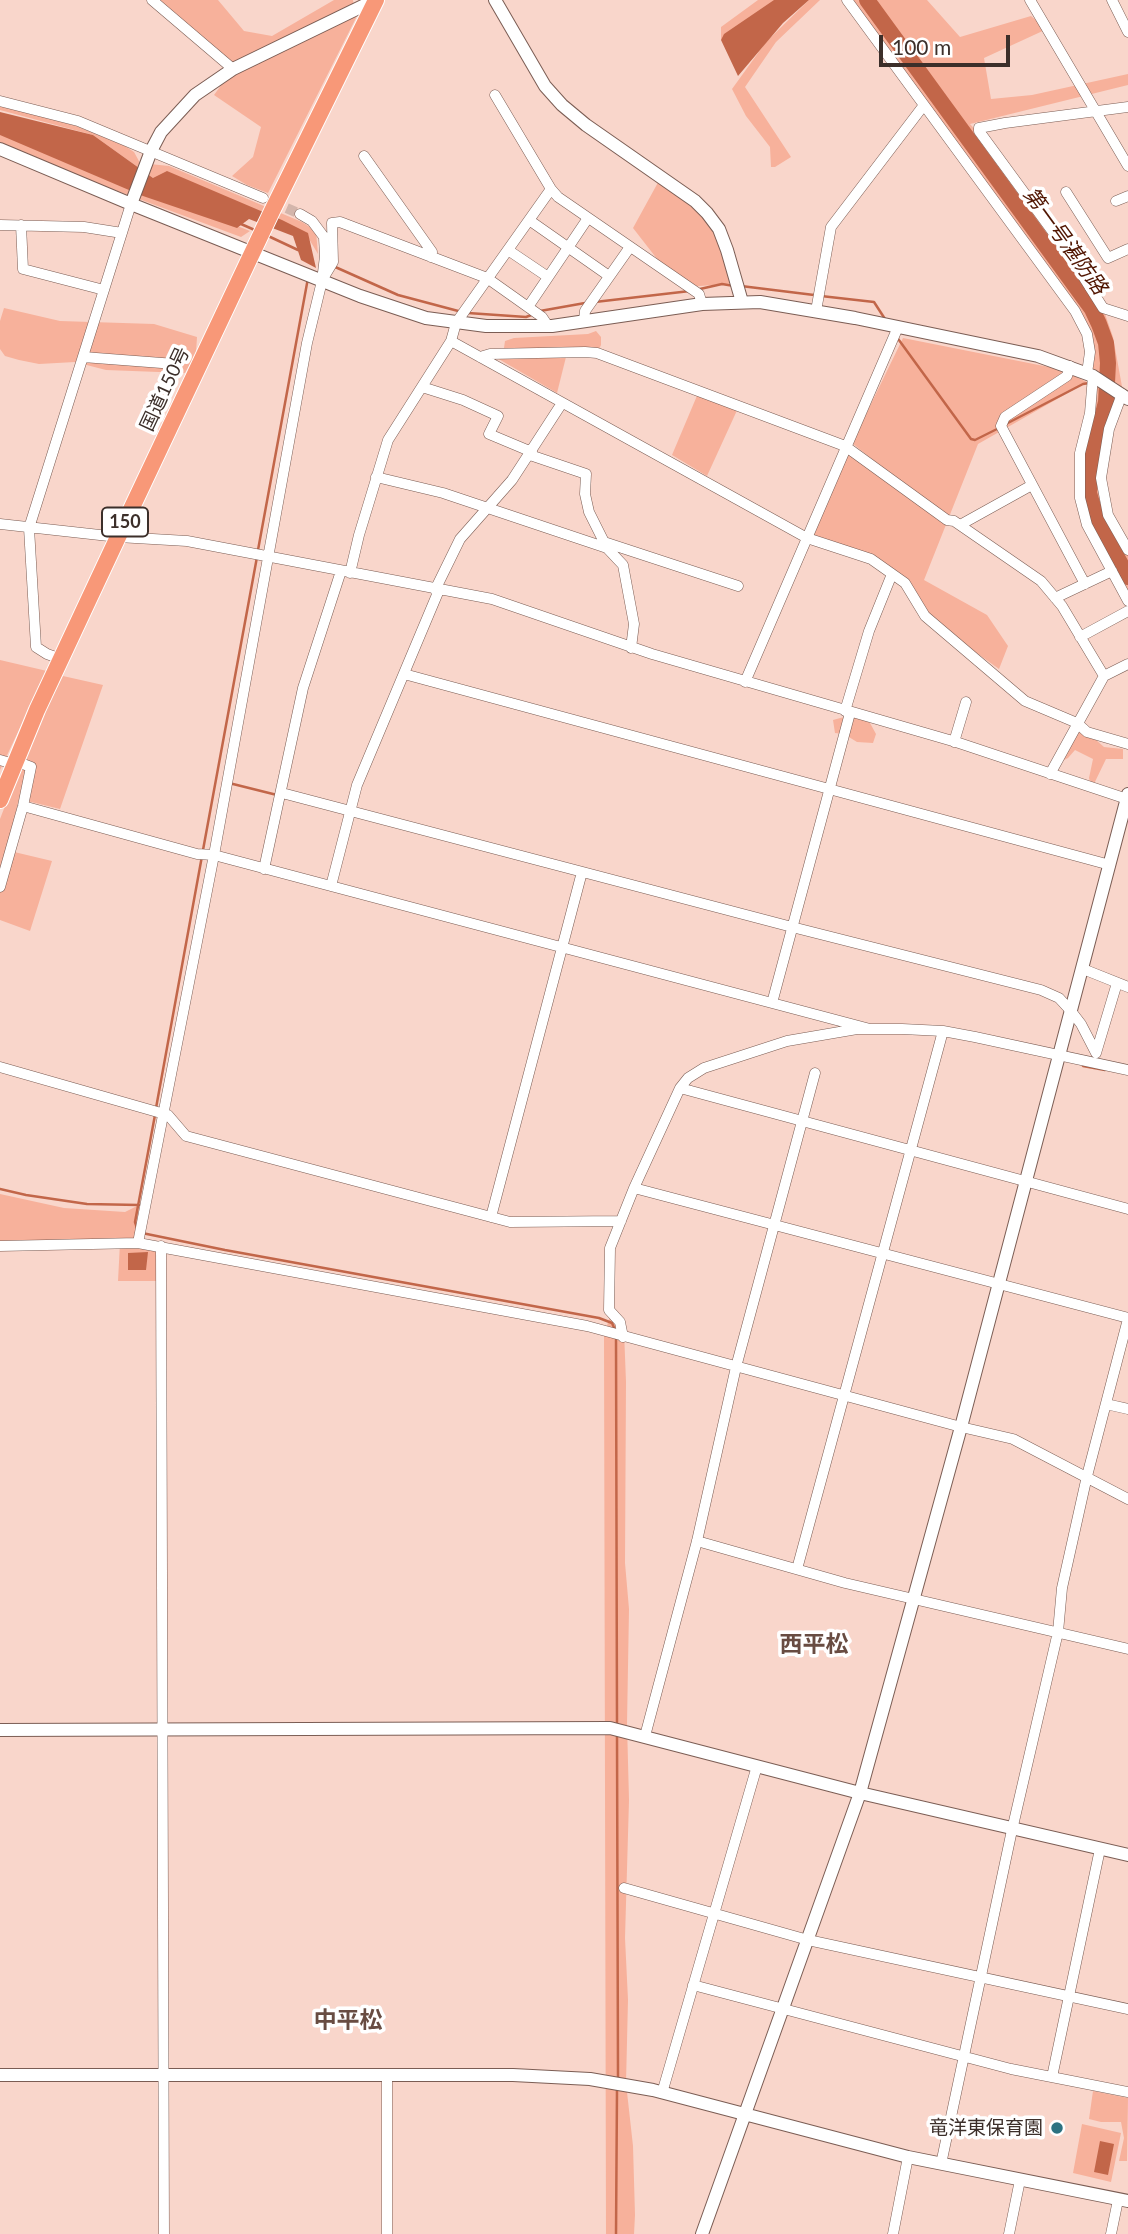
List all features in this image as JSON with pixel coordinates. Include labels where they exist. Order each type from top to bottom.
[{"type":"highway","name":"国道150号","points":[[0,800],[10,762],[255,250],[267,204],[375,0]]},
{"type":"street","points":[[152,0],[233,69]]},
{"type":"street","points":[[61,659],[36,647],[29,528],[132,201],[160,132],[195,95],[233,69],[375,0]]},
{"type":"street","points":[[495,0],[545,86],[562,105],[708,213],[719,229],[727,250],[741,302]]},
{"type":"street","points":[[847,0],[1075,311],[1087,334],[1090,352],[1090,413],[1080,453],[1080,498],[1087,525],[1128,601]]},
{"type":"street","points":[[1030,0],[1128,166]]},
{"type":"street","points":[[1112,0],[1128,32]]},
{"type":"street","points":[[495,95],[551,189],[699,294],[702,304]]},
{"type":"street","points":[[0,101],[78,121],[267,204]]},
{"type":"street","points":[[816,311],[831,227],[924,105]]},
{"type":"street","points":[[1128,107],[979,128],[1069,254],[1103,308],[1128,316]]},
{"type":"street","points":[[0,149],[255,250],[302,273],[426,318],[456,323],[548,326],[702,304],[760,302],[898,327],[1038,356],[1070,366],[1090,374],[1123,395],[1109,429],[1101,478],[1108,515],[1128,550]]},
{"type":"street","points":[[365,156],[432,252],[431,257]]},
{"type":"street","points":[[264,869],[303,688],[345,572],[388,440],[451,341],[456,323],[551,189]]},
{"type":"street","points":[[1066,192],[1108,258],[1128,249]]},
{"type":"street","points":[[1116,201],[1128,196]]},
{"type":"street","points":[[140,1235],[214,855],[325,256],[324,237],[312,221],[300,214]]},
{"type":"street","points":[[528,307],[589,218]]},
{"type":"street","points":[[529,220],[609,276]]},
{"type":"street","points":[[320,280],[333,261],[331,228],[335,221],[488,278],[542,317],[548,326]]},
{"type":"street","points":[[0,225],[84,227],[122,233]]},
{"type":"street","points":[[21,225],[23,269],[104,290]]},
{"type":"street","points":[[584,321],[585,311],[630,247]]},
{"type":"street","points":[[508,250],[548,277]]},
{"type":"street","points":[[745,682],[898,327]]},
{"type":"street","points":[[451,341],[807,538],[871,559],[905,583],[925,616],[1025,701],[1077,723],[1087,732],[1128,744]]},
{"type":"street","points":[[480,357],[490,354],[597,353],[845,446],[947,520],[960,525],[1041,581],[1055,598],[1104,676]]},
{"type":"street","points":[[83,358],[175,364]]},
{"type":"street","points":[[1070,366],[1067,376],[1005,417],[1001,426],[1085,584]]},
{"type":"street","points":[[422,387],[463,400],[498,416],[489,434],[531,454],[586,474],[585,494],[589,512],[606,545],[623,565],[634,624],[631,648]]},
{"type":"street","points":[[331,886],[357,785],[460,539],[531,454],[562,403]]},
{"type":"street","points":[[376,477],[437,492],[737,586]]},
{"type":"street","points":[[960,525],[1032,485]]},
{"type":"street","points":[[0,524],[118,537],[187,541],[492,599],[631,648],[954,742],[1128,798],[915,1599],[860,1793],[702,2234]]},
{"type":"street","points":[[1055,598],[1112,571]]},
{"type":"street","points":[[772,1003],[869,631],[892,574]]},
{"type":"street","points":[[1080,637],[1128,611]]},
{"type":"street","points":[[1050,774],[1104,676],[1128,664]]},
{"type":"street","points":[[404,674],[1110,865]]},
{"type":"street","points":[[954,742],[966,702]]},
{"type":"street","points":[[0,887],[31,767],[10,762]]},
{"type":"street","points":[[282,793],[792,928],[1041,989],[1059,998],[1081,1024],[1094,1058]]},
{"type":"street","points":[[23,806],[197,854],[214,855],[870,1029]]},
{"type":"street","points":[[491,1217],[582,872]]},
{"type":"street","points":[[1083,969],[1128,987]]},
{"type":"street","points":[[1094,1058],[1117,983]]},
{"type":"street","points":[[624,1337],[620,1322],[609,1310],[610,1248],[680,1088],[688,1077],[704,1068],[787,1041],[870,1029],[943,1031],[1059,1056],[1094,1058],[1128,1070]]},
{"type":"street","points":[[797,1569],[943,1031]]},
{"type":"street","points":[[0,1068],[163,1114],[186,1136],[510,1222],[621,1221]]},
{"type":"street","points":[[645,1736],[697,1541],[736,1367],[815,1073]]},
{"type":"street","points":[[680,1088],[1128,1209]]},
{"type":"street","points":[[634,1188],[1128,1318],[1087,1476],[1062,1588],[1058,1632],[1012,1830],[941,2164]]},
{"type":"street","points":[[0,1246],[140,1235],[160,1246],[587,1326],[961,1427],[1013,1438],[1128,1499]]},
{"type":"street","points":[[160,1246],[164,2234]]},
{"type":"street","points":[[1106,1404],[1128,1409]]},
{"type":"street","points":[[697,1541],[915,1599],[1128,1649]]},
{"type":"street","points":[[0,1730],[617,1730],[860,1793],[1128,1856]]},
{"type":"street","points":[[662,2093],[757,1766]]},
{"type":"street","points":[[1052,2077],[1100,1849]]},
{"type":"street","points":[[624,1888],[808,1940],[1128,2010]]},
{"type":"street","points":[[693,1985],[963,2056],[1128,2092]]},
{"type":"street","points":[[387,2074],[387,2234]]},
{"type":"street","points":[[0,2075],[387,2074],[558,2076],[600,2081],[745,2113],[908,2157],[1123,2200],[1111,2234]]},
{"type":"street","points":[[892,2234],[908,2157]]},
{"type":"street","points":[[1009,2234],[1020,2180]]},
{"type":"shaded area","points":[[152,0],[218,0],[244,31],[272,36],[334,0],[353,0],[356,18],[268,193],[232,176],[253,157],[261,127],[214,95],[233,69]]},
{"type":"shaded area","points":[[758,0],[776,0],[721,40],[721,27]]},
{"type":"shaded area","points":[[774,0],[809,0],[783,23],[738,76],[721,40],[724,34]]},
{"type":"shaded area","points":[[809,0],[820,0],[776,42],[745,87],[791,157],[771,167],[770,147],[746,116],[732,89],[766,42]]},
{"type":"shaded area","points":[[849,0],[927,0],[960,37],[1031,16],[1047,29],[984,58],[991,99],[1032,95],[1128,74],[1128,85],[970,124],[990,146],[1103,308],[1113,337],[1123,392],[1103,460],[1109,515],[1128,549],[1128,601],[1092,534],[1079,471],[1086,428],[1092,337]]},
{"type":"shaded area","points":[[0,104],[76,126],[125,146],[134,152],[140,163],[169,166],[302,222],[316,231],[318,254],[309,239],[153,178],[93,135],[0,110]]},
{"type":"shaded area","points":[[0,112],[93,135],[153,178],[167,171],[282,220],[308,233],[316,268],[301,260],[293,236],[249,219],[237,228],[143,196],[0,135]]},
{"type":"shaded area","points":[[0,133],[250,231],[241,237],[69,173],[0,143]]},
{"type":"shaded area","points":[[661,177],[713,221],[737,283],[688,287],[668,273],[633,228]]},
{"type":"shaded area","points":[[4,308],[60,321],[154,324],[197,337],[196,353],[185,373],[106,370],[75,362],[39,364],[19,360],[5,356],[0,349],[0,321]]},
{"type":"shaded area","points":[[596,331],[601,337],[597,353],[567,353],[557,393],[490,354],[499,354],[505,341],[514,338],[588,334]]},
{"type":"shaded area","points":[[903,338],[1059,369],[1087,382],[978,444],[924,580],[987,615],[1008,646],[999,669],[925,616],[905,583],[871,559],[807,538],[845,446],[931,507],[852,443]]},
{"type":"shaded area","points":[[699,391],[739,406],[707,476],[672,455]]},
{"type":"shaded area","points":[[0,660],[47,671],[0,770]]},
{"type":"shaded area","points":[[63,676],[103,685],[60,809],[19,799],[0,878],[0,819],[32,736]]},
{"type":"shaded area","points":[[855,714],[870,723],[876,734],[873,743],[857,742],[844,734],[835,733],[833,720]]},
{"type":"shaded area","points":[[1079,725],[1104,747],[1123,749],[1123,759],[1106,759],[1092,788],[1089,778],[1093,759],[1075,750],[1060,762]]},
{"type":"shaded area","points":[[10,851],[52,861],[30,931],[0,920],[0,887]]},
{"type":"shaded area","points":[[0,1194],[64,1208],[125,1212],[139,1205],[135,1241],[0,1243]]},
{"type":"shaded area","points":[[120,1243],[161,1246],[161,1281],[118,1281]]},
{"type":"shaded area","points":[[148,1252],[146,1270],[128,1270],[128,1253]]},
{"type":"shaded area","points":[[611,1313],[624,1331],[626,1382],[625,1563],[629,1609],[629,1800],[625,1938],[628,2000],[626,2083],[633,2146],[634,2234],[606,2234],[604,1335]]},
{"type":"shaded area","points":[[1093,2091],[1128,2098],[1127,2161],[1119,2161],[1124,2138],[1121,2122],[1089,2119]]},
{"type":"shaded area","points":[[1082,2124],[1121,2133],[1111,2182],[1073,2173]]},
{"type":"shaded area","points":[[1100,2141],[1114,2144],[1108,2175],[1094,2172]]},
{"type":"waterway","name":"第一号湛防路","points":[[867,0],[1092,309],[1099,324],[1106,343],[1108,363],[1106,402],[1092,456],[1089,493],[1098,523],[1128,577]]},
{"type":"waterway","points":[[241,224],[257,231]]},
{"type":"waterway","points":[[266,235],[298,250]]},
{"type":"waterway","points":[[333,266],[398,295],[462,312]]},
{"type":"waterway","points":[[258,550],[308,278]]},
{"type":"waterway","points":[[700,289],[722,284],[734,286]]},
{"type":"waterway","points":[[741,286],[814,295]]},
{"type":"waterway","points":[[595,302],[690,291]]},
{"type":"waterway","points":[[821,296],[874,302],[885,319]]},
{"type":"waterway","points":[[540,311],[585,303]]},
{"type":"waterway","points":[[1092,309],[1102,312]]},
{"type":"waterway","points":[[468,313],[526,317],[534,314]]},
{"type":"waterway","points":[[896,336],[971,439],[975,440],[999,428]]},
{"type":"waterway","points":[[1004,425],[1089,383]]},
{"type":"waterway","points":[[203,850],[257,557]]},
{"type":"waterway","points":[[229,783],[277,795]]},
{"type":"waterway","points":[[156,1108],[202,856]]},
{"type":"waterway","points":[[1084,1064],[1083,1066],[1105,1070]]},
{"type":"waterway","points":[[137,1228],[135,1222],[155,1115]]},
{"type":"waterway","points":[[0,1189],[87,1204],[139,1205]]},
{"type":"waterway","points":[[142,1233],[599,1318],[612,1323],[615,1330]]},
{"type":"waterway","points":[[616,1337],[617,1725]]},
{"type":"waterway","points":[[617,1736],[618,2079]]},
{"type":"waterway","points":[[616,2234],[617,2089]]},
{"type":"tunnel","points":[[273,202],[300,214]]},
{"type":"place","name":"竜洋東保育園","points":[[1057,2128]]},
{"type":"district","name":"西平松","points":[[814,1645]]},
{"type":"district","name":"中平松","points":[[348,2021]]}]
